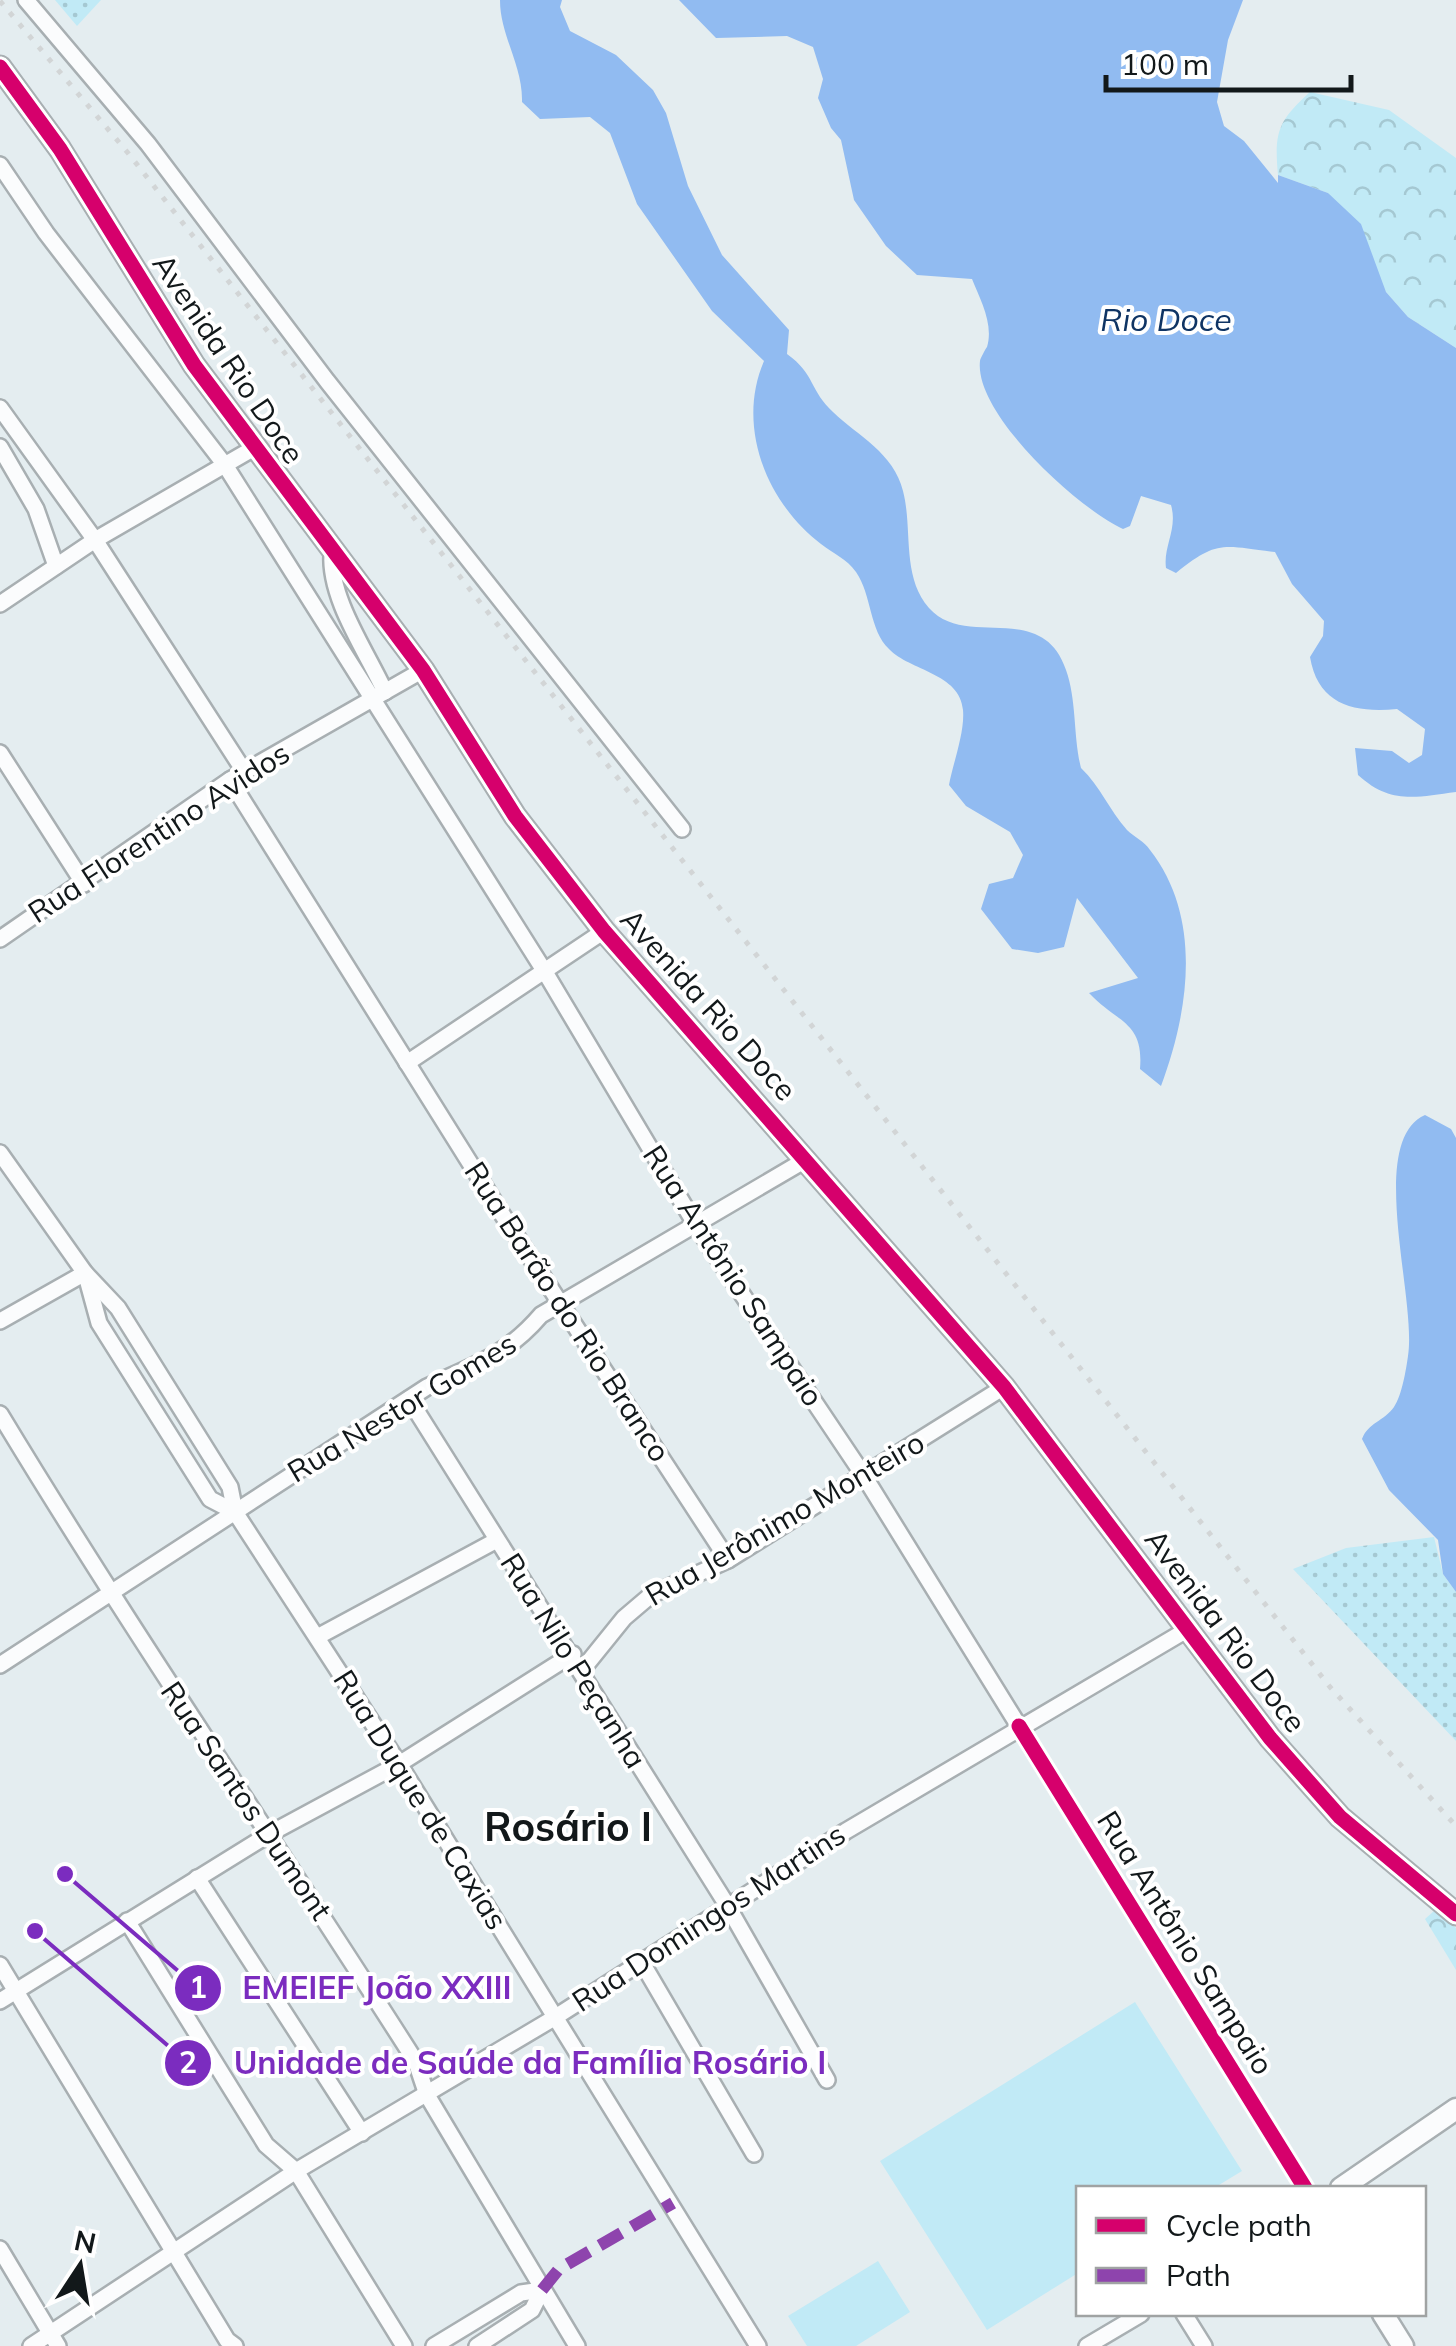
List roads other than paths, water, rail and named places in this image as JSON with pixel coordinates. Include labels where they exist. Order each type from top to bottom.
[{"type":"street","points":[[26,0],[148,144],[338,396],[682,829]]},
{"type":"street","name":"Avenida Rio Doce","points":[[0,67],[60,149],[158,314],[332,554],[423,670],[515,816],[604,931],[1004,1387],[1270,1738],[1340,1817],[1456,1914]]},
{"type":"street","name":"Rua Antônio Sampaio","points":[[0,164],[46,233],[224,466],[378,697],[697,1226],[864,1476],[1304,2186]]},
{"type":"street","points":[[0,408],[94,540],[237,776]]},
{"type":"street","points":[[0,447],[36,509],[56,566]]},
{"type":"street","points":[[0,604],[94,540],[254,448]]},
{"type":"street","points":[[332,554],[332,571],[378,697]]},
{"type":"street","name":"Rua Florentino Avidos","points":[[0,939],[237,776],[423,670]]},
{"type":"street","points":[[0,753],[84,884]]},
{"type":"street","name":"Rua Barão do Rio Branco","points":[[237,776],[407,1063],[728,1560]]},
{"type":"street","points":[[407,1063],[604,931]]},
{"type":"street","name":"Rua Duque de Caxias","points":[[0,1153],[85,1273],[118,1308],[230,1487],[235,1512],[399,1764],[758,2346]]},
{"type":"street","name":"Rua Nestor Gomes","points":[[0,1665],[409,1399],[442,1380],[477,1368],[561,1303],[807,1159]]},
{"type":"street","points":[[0,1321],[85,1273]]},
{"type":"street","name":"Rua Duque de Caxias","points":[[85,1273],[99,1323],[119,1355],[210,1499],[235,1512]]},
{"type":"street","name":"Rua Jerônimo Monteiro","points":[[582,1670],[624,1618],[651,1595],[728,1560],[1004,1387]]},
{"type":"street","name":"Rua Nilo Peçanha","points":[[409,1399],[573,1654],[727,1905],[827,2080]]},
{"type":"street","name":"Rua Santos Dumont","points":[[0,1414],[108,1592],[270,1832],[416,2062],[427,2094],[577,2346]]},
{"type":"street","points":[[318,1636],[497,1540]]},
{"type":"street","name":"Rua Domingos Martins","points":[[31,2346],[54,2340],[173,2251],[296,2171],[554,2018],[727,1905],[1019,1726],[1190,1628]]},
{"type":"street","points":[[0,2001],[270,1832],[399,1764],[573,1654]]},
{"type":"street","points":[[197,1878],[362,2133]]},
{"type":"street","points":[[127,1922],[266,2145],[296,2171],[404,2346]]},
{"type":"street","points":[[641,1961],[754,2154]]},
{"type":"street","points":[[0,1965],[230,2344]]},
{"type":"street","points":[[1343,2186],[1456,2109]]},
{"type":"street","points":[[0,2249],[54,2340]]},
{"type":"street","points":[[434,2346],[521,2293],[542,2290]]},
{"type":"street","points":[[477,2346],[532,2310],[542,2290]]},
{"type":"street","points":[[1088,2346],[1139,2316]]},
{"type":"street","points":[[1185,2316],[1204,2346]]},
{"type":"street","points":[[1383,2316],[1403,2346]]},
{"type":"water","points":[[500,0],[562,0],[560,7],[570,31],[616,55],[653,90],[666,113],[688,186],[722,255],[789,330],[787,354],[803,369],[826,404],[892,466],[906,506],[911,567],[920,595],[929,608],[945,620],[963,625],[1022,630],[1040,636],[1055,649],[1069,682],[1081,768],[1127,830],[1150,850],[1178,905],[1186,965],[1184,996],[1161,1086],[1140,1069],[1138,1041],[1133,1032],[1089,993],[1138,978],[1077,898],[1064,947],[1038,953],[1012,949],[981,909],[989,884],[1013,878],[1023,855],[1010,832],[966,806],[949,785],[962,728],[960,698],[944,680],[889,649],[878,632],[856,572],[802,527],[785,507],[771,485],[755,436],[756,386],[764,361],[712,311],[637,204],[610,133],[590,117],[540,119],[522,102]]},
{"type":"water","name":"Rio Doce","points":[[679,0],[1243,0],[1228,40],[1217,102],[1224,126],[1244,141],[1278,183],[1278,175],[1328,193],[1361,224],[1386,292],[1408,317],[1456,348],[1456,792],[1404,797],[1382,791],[1358,775],[1355,748],[1392,751],[1409,763],[1422,755],[1425,729],[1397,709],[1353,707],[1330,696],[1321,686],[1310,657],[1323,636],[1324,621],[1292,584],[1275,552],[1244,548],[1212,550],[1176,573],[1166,568],[1173,522],[1171,505],[1141,496],[1130,526],[1123,529],[1081,502],[1033,457],[994,407],[983,383],[980,361],[989,329],[972,279],[917,275],[886,246],[854,200],[841,140],[831,128],[818,98],[823,79],[813,47],[787,36],[716,38]]},
{"type":"water","points":[[1425,1115],[1451,1129],[1456,1138],[1456,1592],[1443,1574],[1438,1540],[1389,1490],[1362,1439],[1394,1407],[1405,1375],[1409,1330],[1396,1188],[1399,1156],[1408,1130]]},
{"type":"railway","points":[[0,1],[128,153],[1330,1687],[1456,1826]]},
{"type":"place","name":"EMEIEF João XXIII","points":[[65,1874]]},
{"type":"place","name":"Unidade de Saúde da Família Rosário I","points":[[35,1931]]},
{"type":"district","name":"Rosário I","points":[[568,1827]]}]
